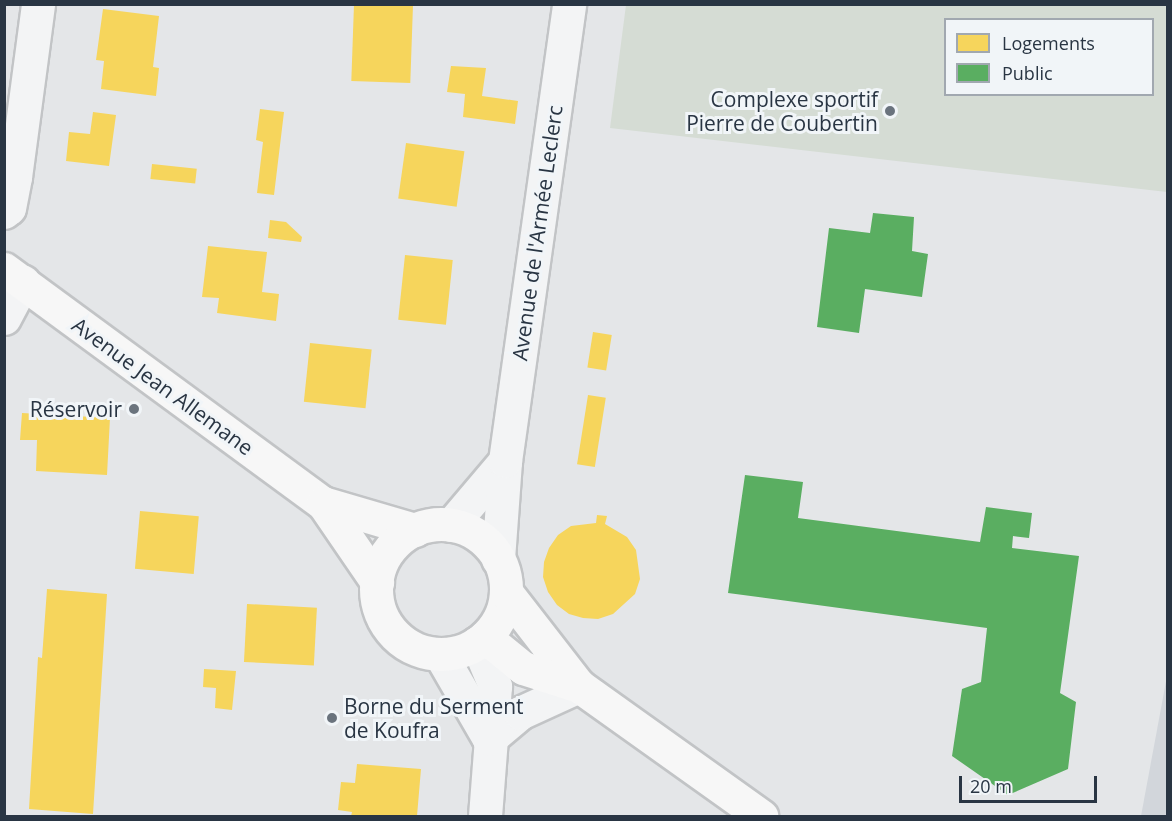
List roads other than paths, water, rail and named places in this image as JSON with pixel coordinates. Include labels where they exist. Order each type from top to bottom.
[{"type":"main road","name":"Avenue Jean Allemane","points":[[14,275],[323,503],[376,582]]},
{"type":"main road","name":"Avenue Jean Allemane","points":[[323,503],[415,530]]},
{"type":"main road","points":[[432,525],[451,525],[479,537],[490,547],[498,560],[504,575],[506,592],[502,611],[481,640],[468,649],[440,654],[420,651],[402,642],[388,628],[379,610],[376,582],[378,571],[387,553],[399,539],[415,530],[432,525]]},
{"type":"main road","points":[[506,592],[579,686],[760,816]]},
{"type":"main road","points":[[481,640],[523,668],[579,686]]},
{"type":"street","points":[[4,212],[9,208],[15,177],[38,4]]},
{"type":"street","name":"Avenue de l'Armée Leclerc","points":[[498,560],[505,461],[569,4]]},
{"type":"street","points":[[4,318],[14,275]]},
{"type":"street","points":[[451,525],[505,461]]},
{"type":"street","points":[[481,640],[495,686],[489,739],[485,816]]},
{"type":"street","points":[[440,654],[489,739]]},
{"type":"street","points":[[489,739],[520,713],[579,686]]},
{"type":"place","name":"Complexe sportif Pierre de Coubertin","points":[[890,111]]},
{"type":"place","name":"Réservoir","points":[[134,409]]},
{"type":"place","name":"Borne du Serment de Koufra","points":[[332,718]]}]
